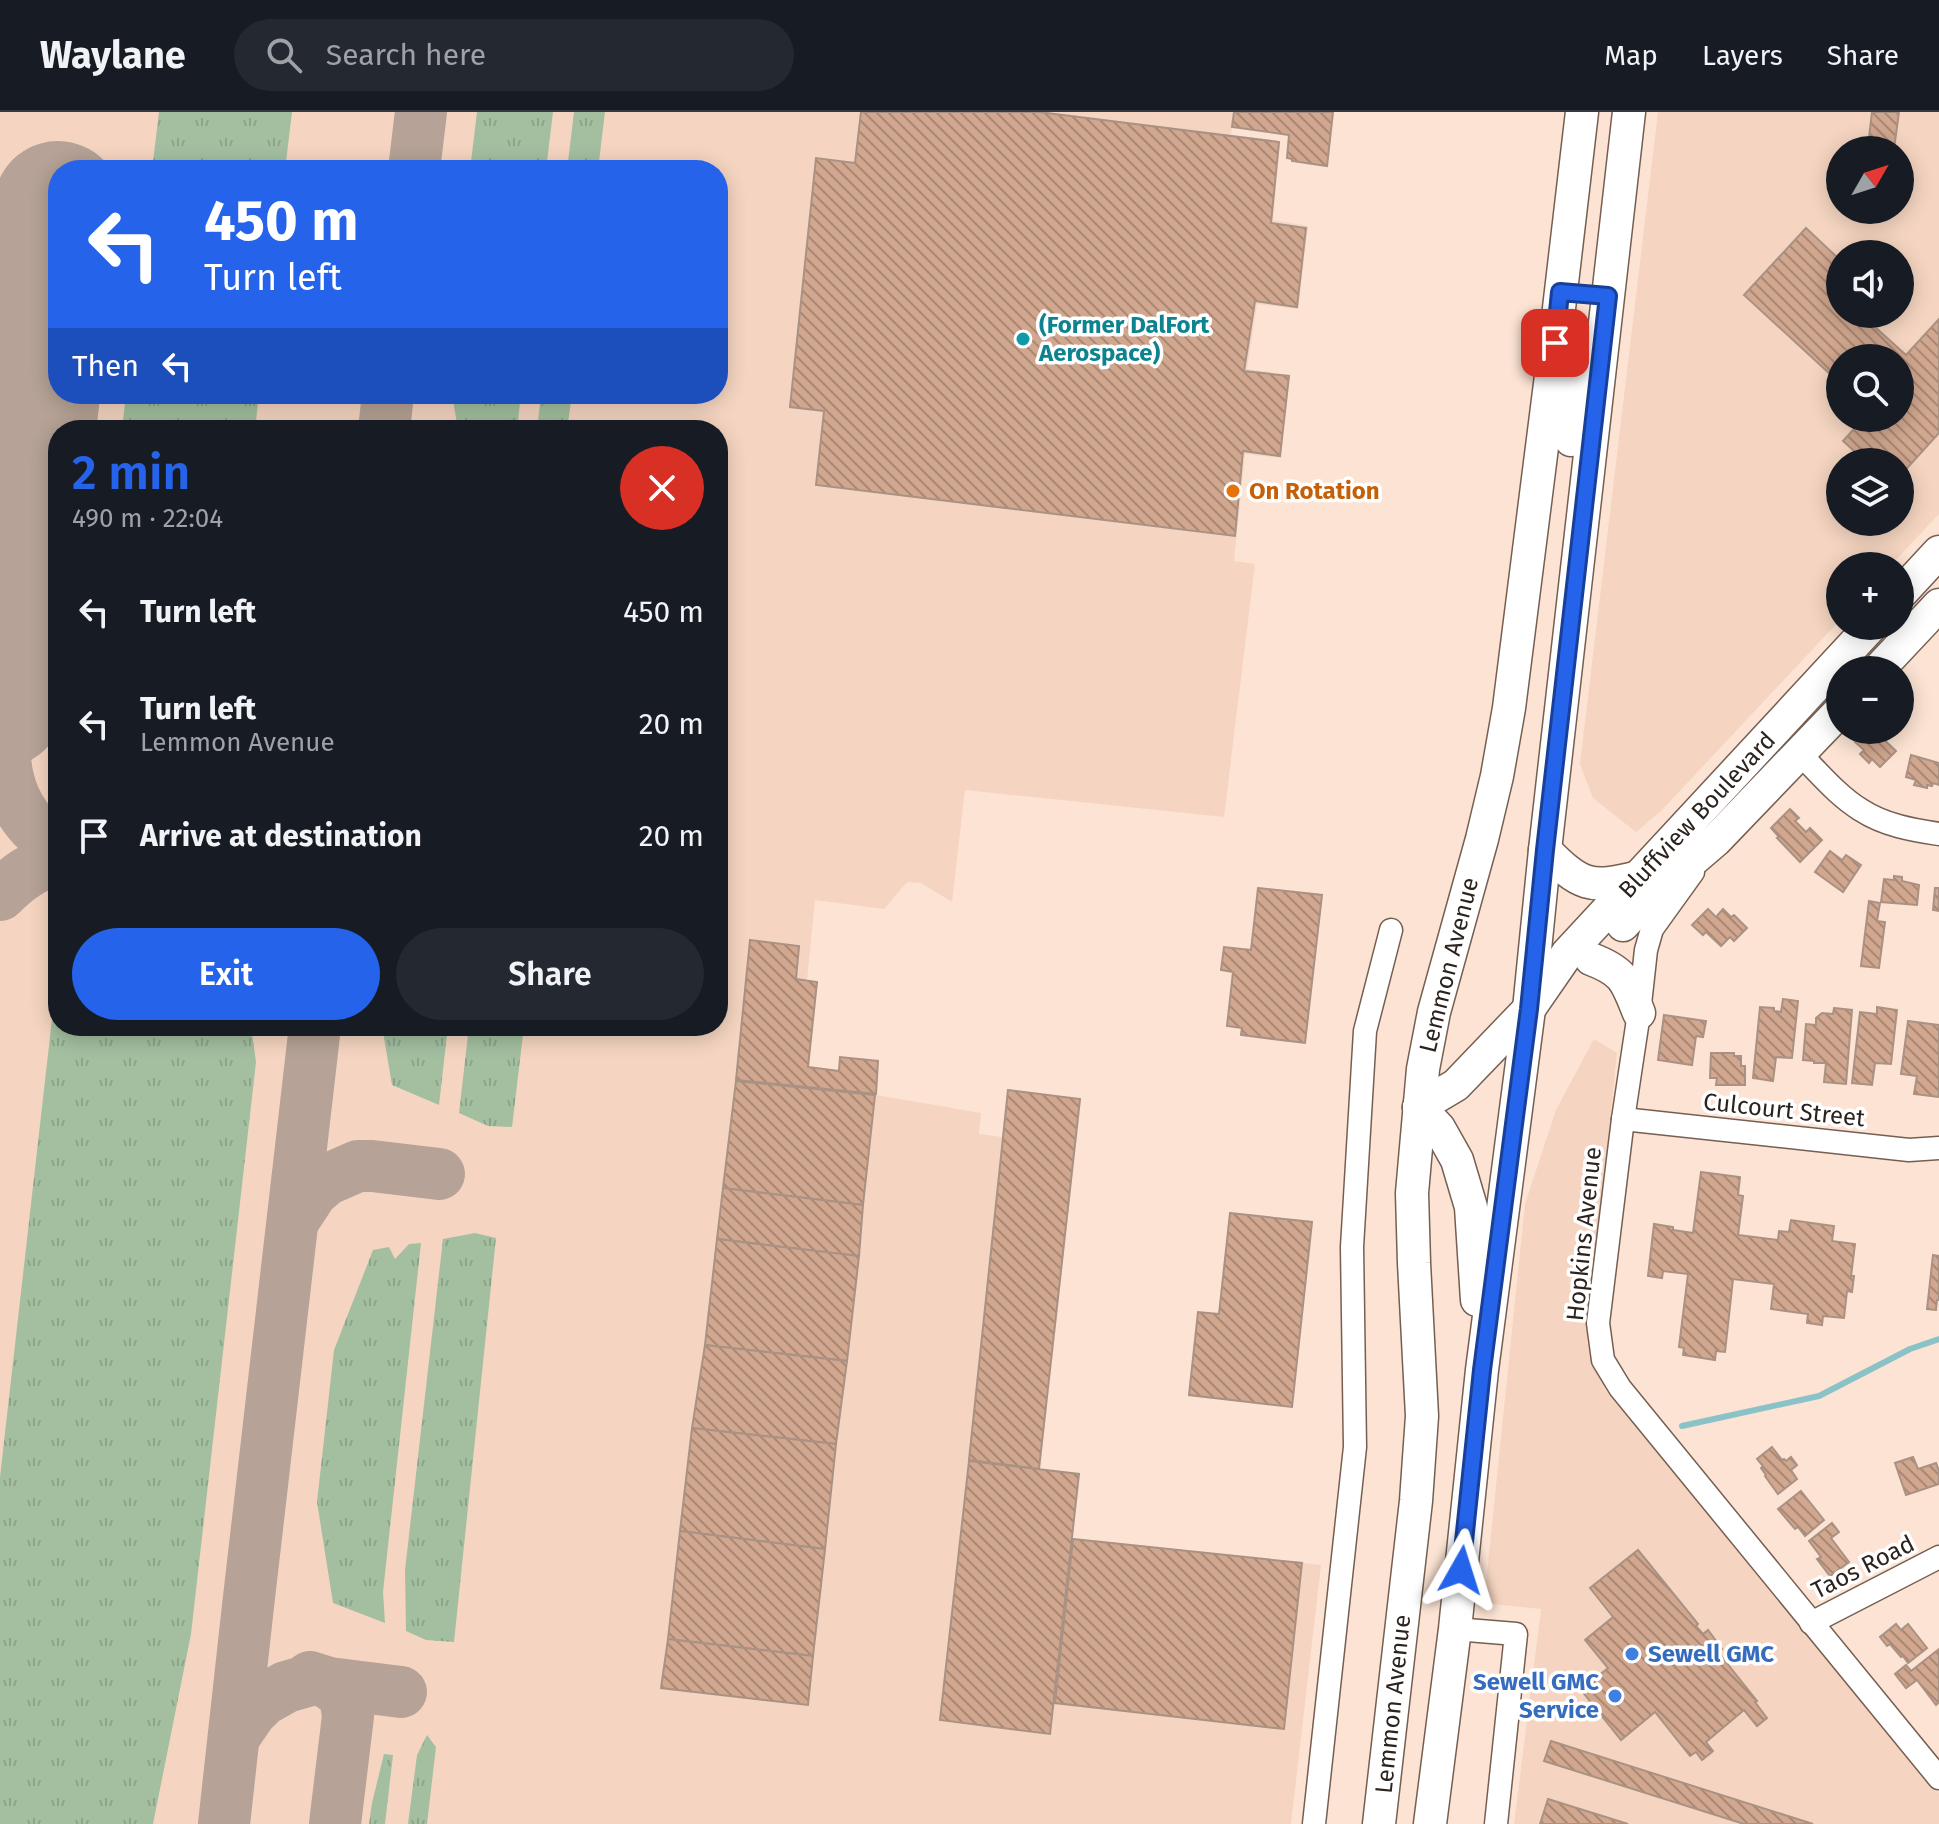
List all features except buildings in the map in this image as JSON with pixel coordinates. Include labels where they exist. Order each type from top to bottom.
[{"type":"main road","name":"Lemmon Avenue","points":[[1379,1824],[1416,1501],[1422,1416],[1412,1193],[1423,1069],[1434,1012],[1482,839],[1509,708],[1582,112]]},
{"type":"main road","name":"Lemmon Avenue","points":[[1430,1824],[1455,1629],[1482,1370],[1529,1009],[1629,112]]},
{"type":"main road","points":[[1560,292],[1608,296]]},
{"type":"main road","points":[[1552,368],[1571,372],[1575,384],[1566,494],[1581,537]]},
{"type":"main road","points":[[1914,579],[1939,552]]},
{"type":"main road","points":[[1891,656],[1939,605]]},
{"type":"main road","name":"Bluffview Boulevard","points":[[1419,1107],[1456,1085],[1529,1009],[1559,964],[1858,640]]},
{"type":"main road","name":"Bluffview Boulevard","points":[[1529,1009],[1560,992],[1646,900],[1716,840],[1826,726]]},
{"type":"main road","points":[[1775,731],[1800,754]]},
{"type":"main road","points":[[1545,850],[1565,870],[1583,881],[1600,885],[1639,877]]},
{"type":"main road","points":[[1591,959],[1619,973],[1639,1013]]},
{"type":"main road","points":[[1419,1107],[1439,1128],[1457,1160],[1471,1207],[1482,1370]]},
{"type":"main road","points":[[1402,1623],[1455,1629]]},
{"type":"street","points":[[1800,754],[1860,810],[1887,823],[1939,834]]},
{"type":"street","name":"Hopkins Avenue","points":[[1716,840],[1652,929],[1646,950],[1598,1323],[1603,1360],[1620,1388],[1939,1778]]},
{"type":"street","points":[[1314,1824],[1355,1447],[1352,1247],[1365,1031],[1391,930]]},
{"type":"street","name":"Culcourt Street","points":[[1623,1119],[1909,1150],[1939,1148]]},
{"type":"street","name":"Taos Road","points":[[1811,1623],[1939,1557]]},
{"type":"street","points":[[1455,1629],[1516,1634],[1496,1824]]},
{"type":"shaded area","points":[[0,112],[1234,112],[1231,135],[1280,141],[1273,220],[1308,226],[1298,309],[1257,304],[1247,369],[1289,375],[1281,458],[1245,454],[1234,561],[1255,564],[1224,817],[965,790],[952,902],[921,883],[907,882],[884,909],[815,900],[807,980],[817,982],[809,1067],[838,1071],[840,1057],[878,1061],[876,1095],[981,1113],[979,1134],[1002,1137],[1007,1090],[1081,1098],[1040,1469],[1079,1474],[1073,1538],[1321,1565],[1291,1824],[0,1824]]},
{"type":"shaded area","points":[[1658,112],[1939,112],[1939,514],[1903,552],[1826,552],[1826,635],[1662,810],[1636,832],[1593,798],[1580,764]]},
{"type":"shaded area","points":[[1594,1039],[1617,1053],[1587,1341],[1591,1357],[1606,1391],[1939,1793],[1939,1824],[1514,1824],[1541,1609],[1484,1603],[1525,1204],[1556,1110]]},
{"type":"green space","points":[[159,112],[292,112],[286,160],[153,160]]},
{"type":"green space","points":[[477,112],[553,112],[547,160],[471,160]]},
{"type":"green space","points":[[574,112],[605,112],[599,160],[568,160]]},
{"type":"green space","points":[[125,404],[258,404],[256,420],[123,420]]},
{"type":"green space","points":[[454,404],[520,404],[518,420],[456,420]]},
{"type":"green space","points":[[540,404],[571,404],[568,420],[538,420]]},
{"type":"green space","points":[[50,1036],[252,1036],[256,1062],[191,1634],[153,1824],[0,1824],[0,1477]]},
{"type":"green space","points":[[384,1036],[447,1036],[439,1105],[392,1085]]},
{"type":"green space","points":[[468,1036],[523,1036],[512,1127],[488,1126],[459,1113]]},
{"type":"green space","points":[[475,1233],[496,1238],[454,1642],[426,1640],[406,1631],[405,1570],[443,1239]]},
{"type":"green space","points":[[421,1243],[383,1592],[385,1623],[333,1603],[317,1502],[334,1350],[373,1250],[389,1247],[395,1259],[409,1244]]},
{"type":"green space","points":[[427,1735],[436,1747],[427,1824],[408,1824],[417,1755]]},
{"type":"green space","points":[[384,1754],[393,1755],[385,1824],[369,1824],[372,1803]]},
{"type":"waterway","points":[[1682,1426],[1819,1396],[1910,1349],[1939,1339]]},
{"type":"taxiway","points":[[415,160],[421,112]]},
{"type":"taxiway","points":[[385,420],[387,404]]},
{"type":"taxiway","points":[[17,603],[5,712],[5,757],[15,798],[25,816],[48,839]]},
{"type":"taxiway","points":[[0,895],[26,873],[48,863]]},
{"type":"taxiway","points":[[224,1824],[314,1036]]},
{"type":"taxiway","points":[[293,1221],[312,1192],[326,1180],[358,1166],[439,1174]]},
{"type":"taxiway","points":[[310,1677],[329,1683],[401,1692]]},
{"type":"taxiway","points":[[234,1737],[263,1700],[286,1687],[314,1679],[329,1683],[345,1696],[348,1716],[335,1824]]},
{"type":"runway","points":[[0,704],[48,291]]},
{"type":"place","name":"(Former DalFort Aerospace)","points":[[1023,339]]},
{"type":"place","name":"On Rotation","points":[[1233,491]]},
{"type":"place","name":"Sewell GMC","points":[[1632,1654]]},
{"type":"place","name":"Sewell GMC Service","points":[[1615,1696]]},
{"type":"route","points":[[1461,1570],[1482,1370],[1529,1009],[1608,296],[1560,292],[1555,343]]}]
